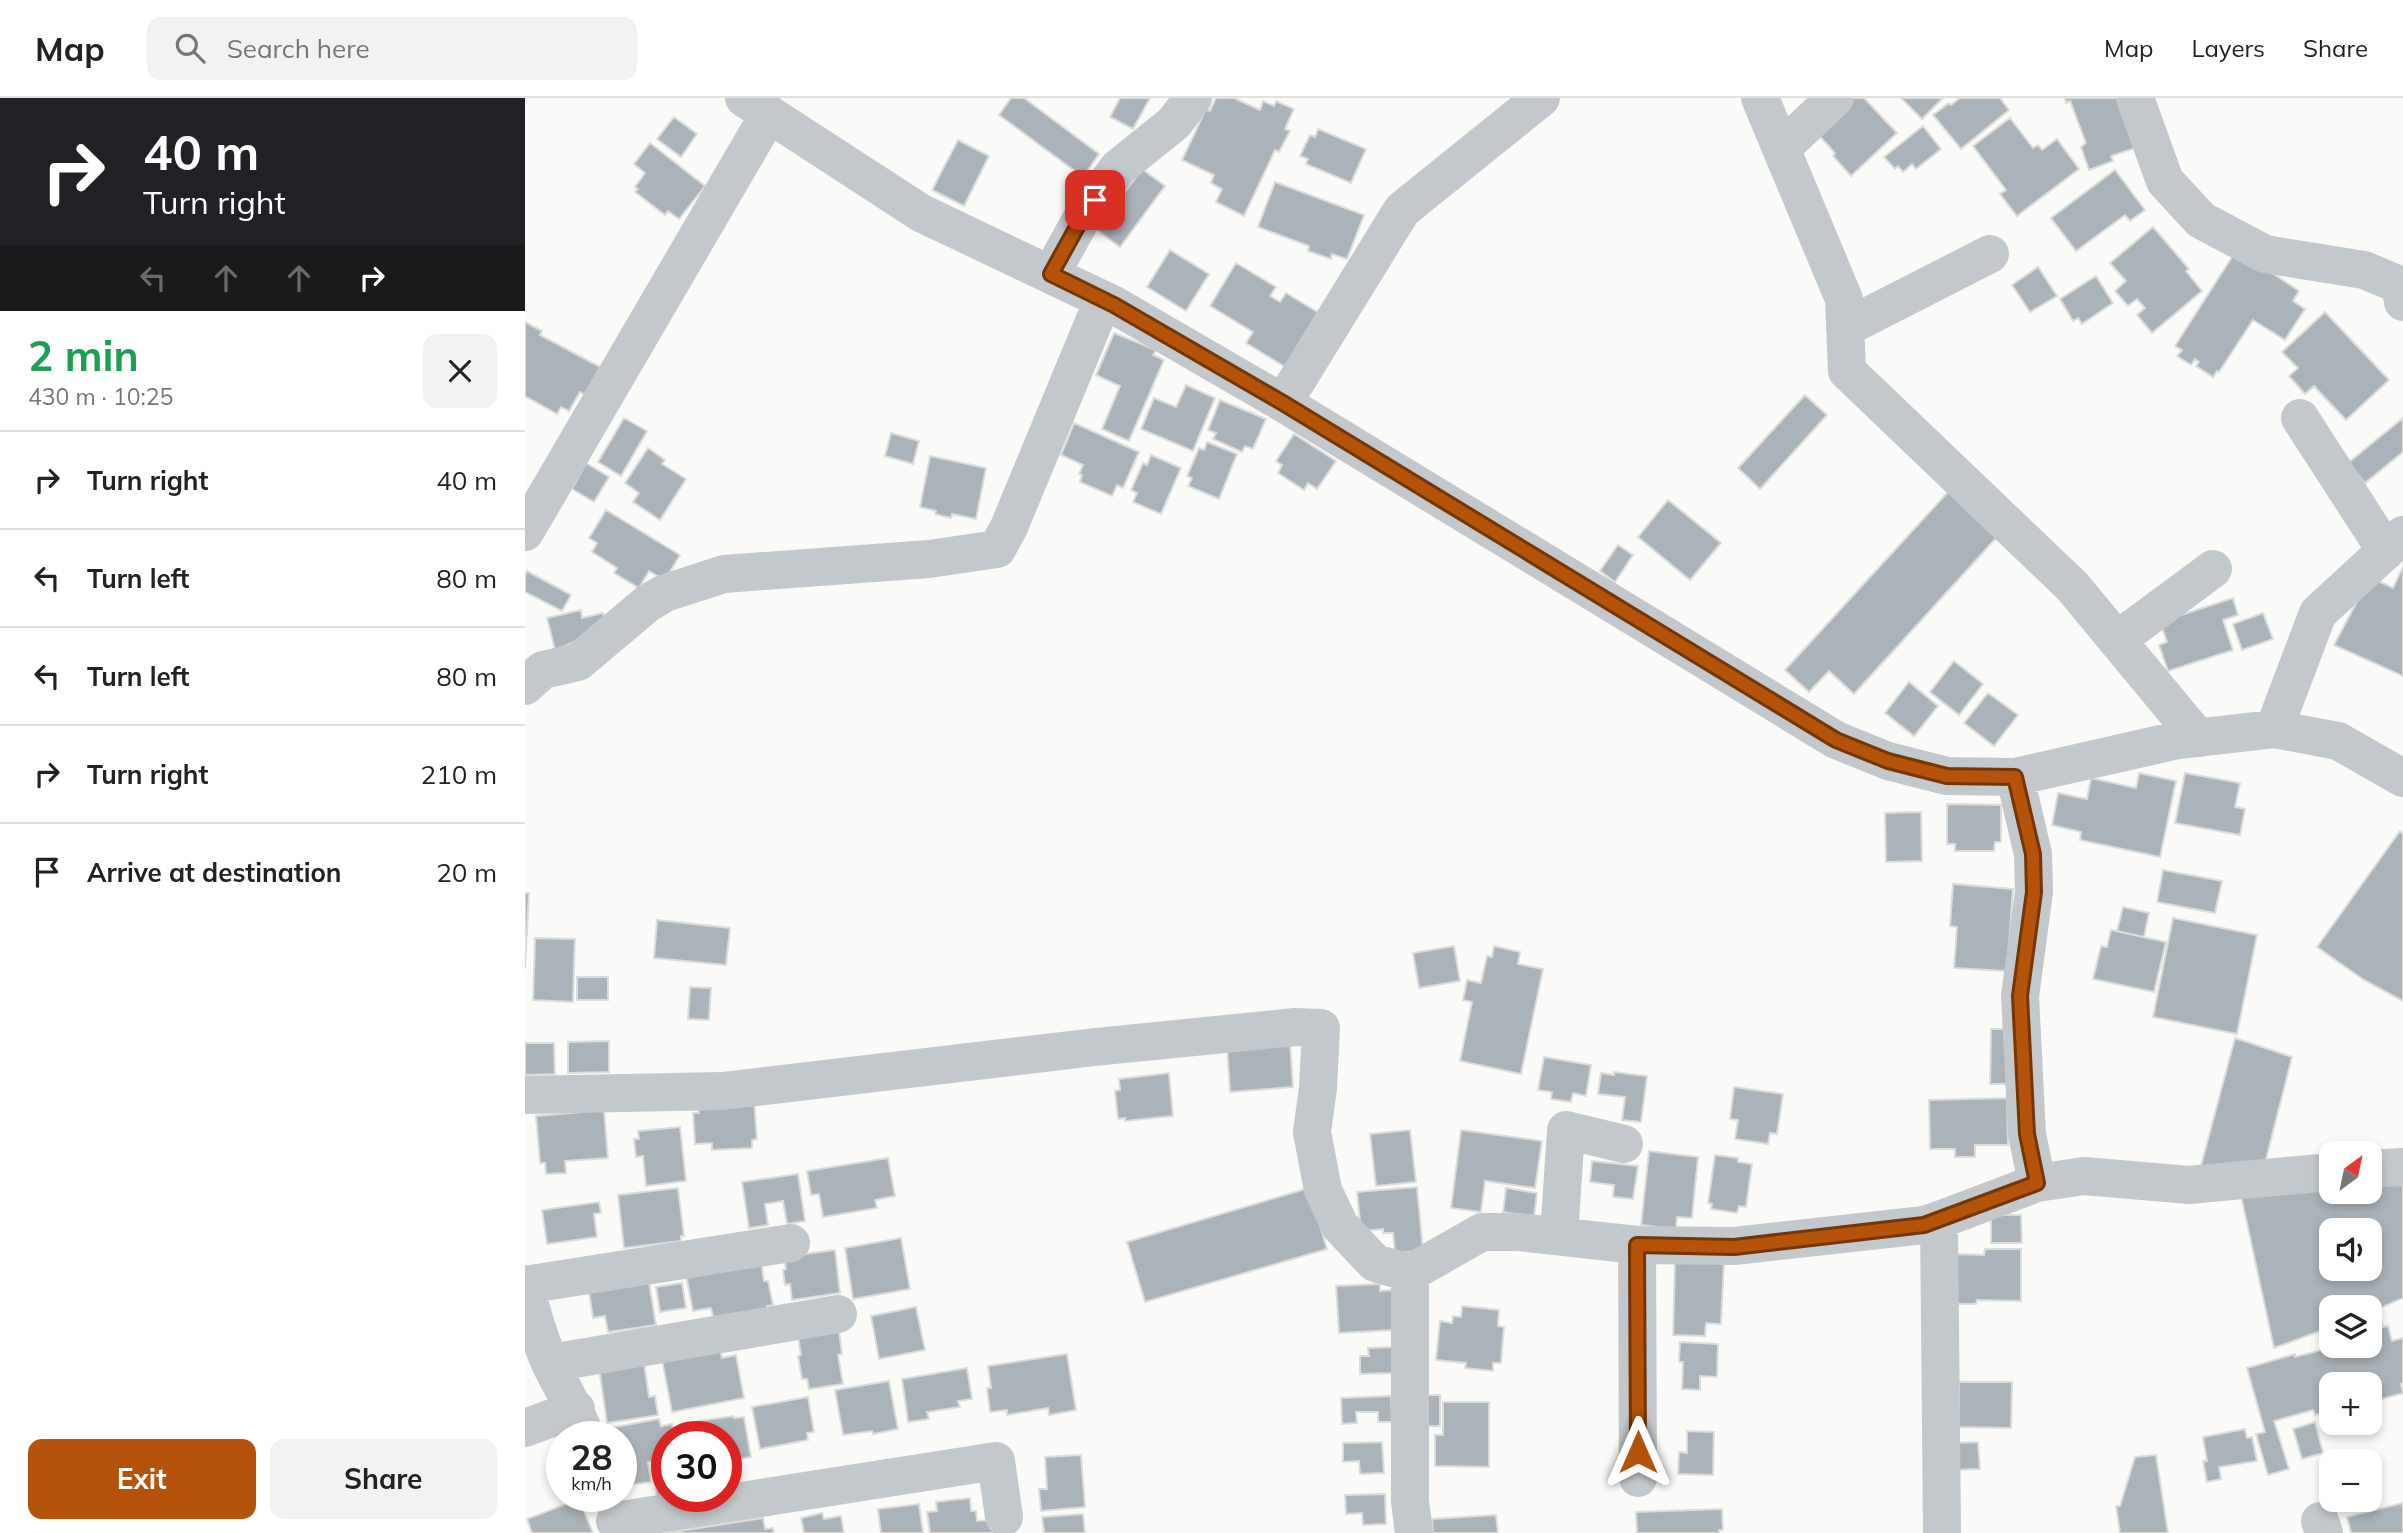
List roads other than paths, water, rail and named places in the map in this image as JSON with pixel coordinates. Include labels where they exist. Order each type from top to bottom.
[{"type":"street","points":[[1051,274],[1083,216],[1118,168],[1174,123],[1193,98]]},
{"type":"street","points":[[1283,403],[1402,211],[1541,98]]},
{"type":"street","points":[[1760,98],[1844,299],[1847,372],[2072,586],[2198,738]]},
{"type":"street","points":[[1783,148],[1835,98]]},
{"type":"street","points":[[2135,98],[2165,181],[2201,220],[2265,254],[2364,270],[2400,285],[2403,302]]},
{"type":"street","points":[[525,532],[756,106],[921,213],[1103,300],[1283,403],[1836,740],[1888,761],[1947,776],[2015,777],[2198,738],[2274,729],[2338,741],[2403,778]]},
{"type":"street","points":[[1845,328],[1990,254]]},
{"type":"street","points":[[525,686],[543,670],[578,662],[648,603],[664,593],[724,574],[929,559],[997,549],[1009,527],[1103,300]]},
{"type":"street","points":[[2274,729],[2318,613],[2394,543],[2300,418]]},
{"type":"street","points":[[2117,640],[2213,569]]},
{"type":"street","points":[[2015,777],[2033,854],[2034,892],[2020,996],[2027,1134],[2037,1183]]},
{"type":"street","points":[[525,1095],[722,1091],[1095,1047],[1295,1027],[1321,1028],[1318,1088],[1312,1132],[1323,1190],[1340,1226],[1375,1263],[1410,1273],[1482,1232],[1519,1232],[1637,1245],[1734,1247],[1924,1225],[2037,1183],[2084,1176],[2189,1185],[2319,1173]]},
{"type":"street","points":[[1559,1236],[1566,1130],[1624,1144]]},
{"type":"street","points":[[2382,1168],[2403,1167]]},
{"type":"street","points":[[1939,1220],[1942,1533]]},
{"type":"street","points":[[580,1421],[551,1363],[533,1316],[525,1285],[790,1243]]},
{"type":"street","points":[[1637,1245],[1638,1478]]},
{"type":"street","points":[[1410,1273],[1410,1501],[1414,1533]]},
{"type":"street","points":[[551,1363],[838,1314]]},
{"type":"street","points":[[525,1428],[546,1426]]},
{"type":"street","points":[[613,1517],[996,1461],[1004,1517]]}]
